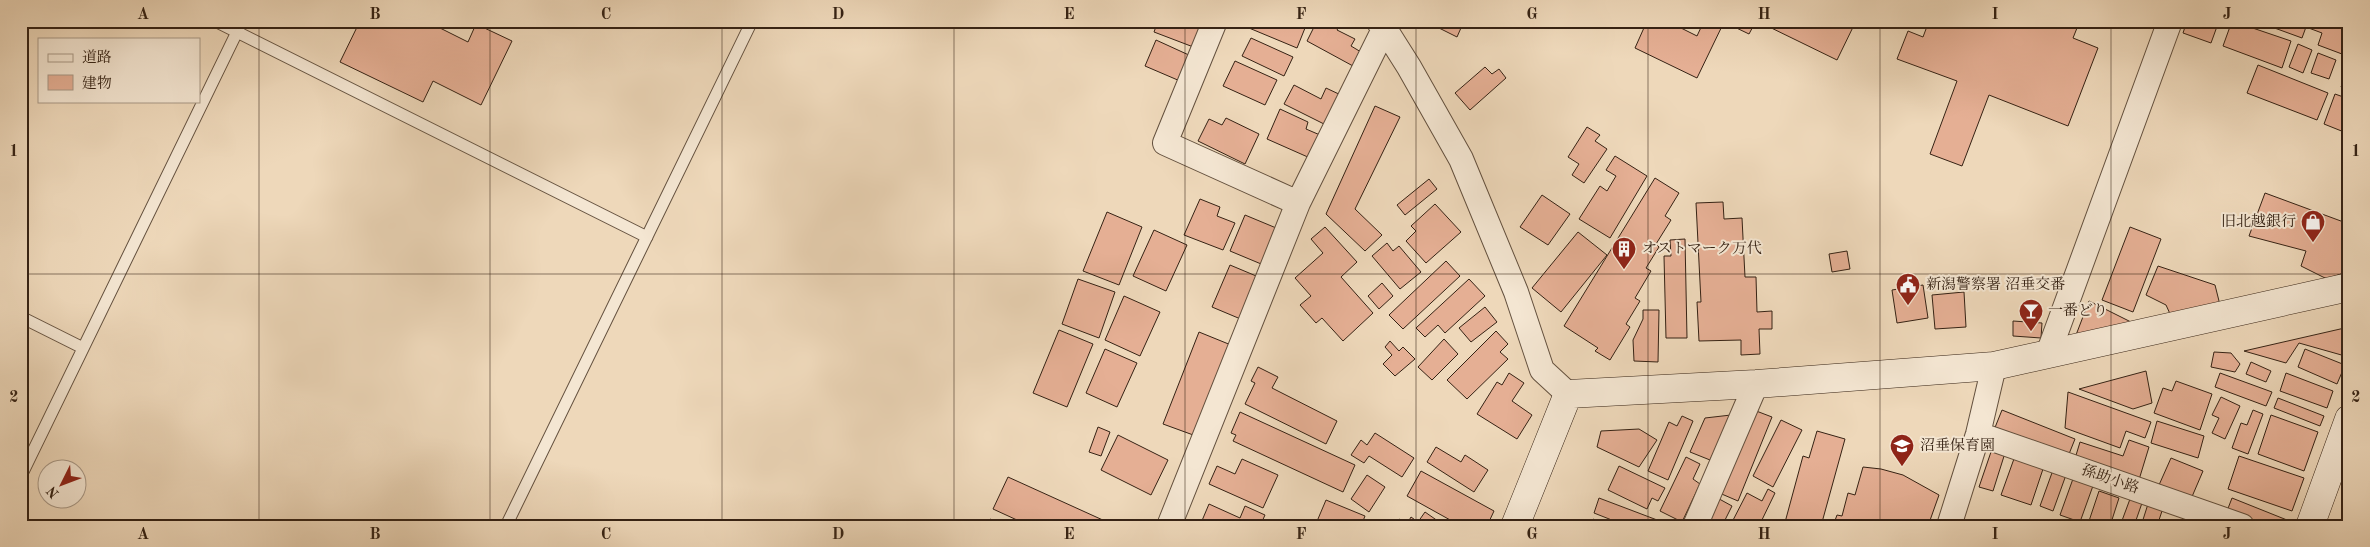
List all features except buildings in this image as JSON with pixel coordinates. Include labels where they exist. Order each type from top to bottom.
[{"type":"street","points":[[1215,21],[1165,143],[1298,203]]},
{"type":"street","points":[[2048,354],[2170,21]]},
{"type":"street","points":[[1170,526],[1298,203],[1384,24]]},
{"type":"street","points":[[1384,24],[1461,159],[1516,292],[1542,370],[1568,394],[1756,384],[1994,366],[2349,287]]},
{"type":"street","points":[[1949,526],[1978,434],[1994,366]]},
{"type":"street","points":[[1695,526],[1756,384]]},
{"type":"street","points":[[1515,526],[1568,394]]},
{"type":"street","points":[[2310,526],[2349,419]]},
{"type":"street","name":"孫助小路","points":[[1978,434],[2242,526]]},
{"type":"lane","points":[[215,21],[239,26],[647,237]]},
{"type":"lane","points":[[506,526],[752,21]]},
{"type":"lane","points":[[21,476],[239,26]]},
{"type":"lane","points":[[21,317],[83,348]]},
{"type":"place","name":"旧北越銀行","points":[[2313,243]]},
{"type":"place","name":"オストマーク万代","points":[[1624,270]]},
{"type":"place","name":"新潟警察署 沼垂交番","points":[[1908,306]]},
{"type":"place","name":"一番どり","points":[[2031,332]]},
{"type":"place","name":"沼垂保育園","points":[[1902,467]]}]
